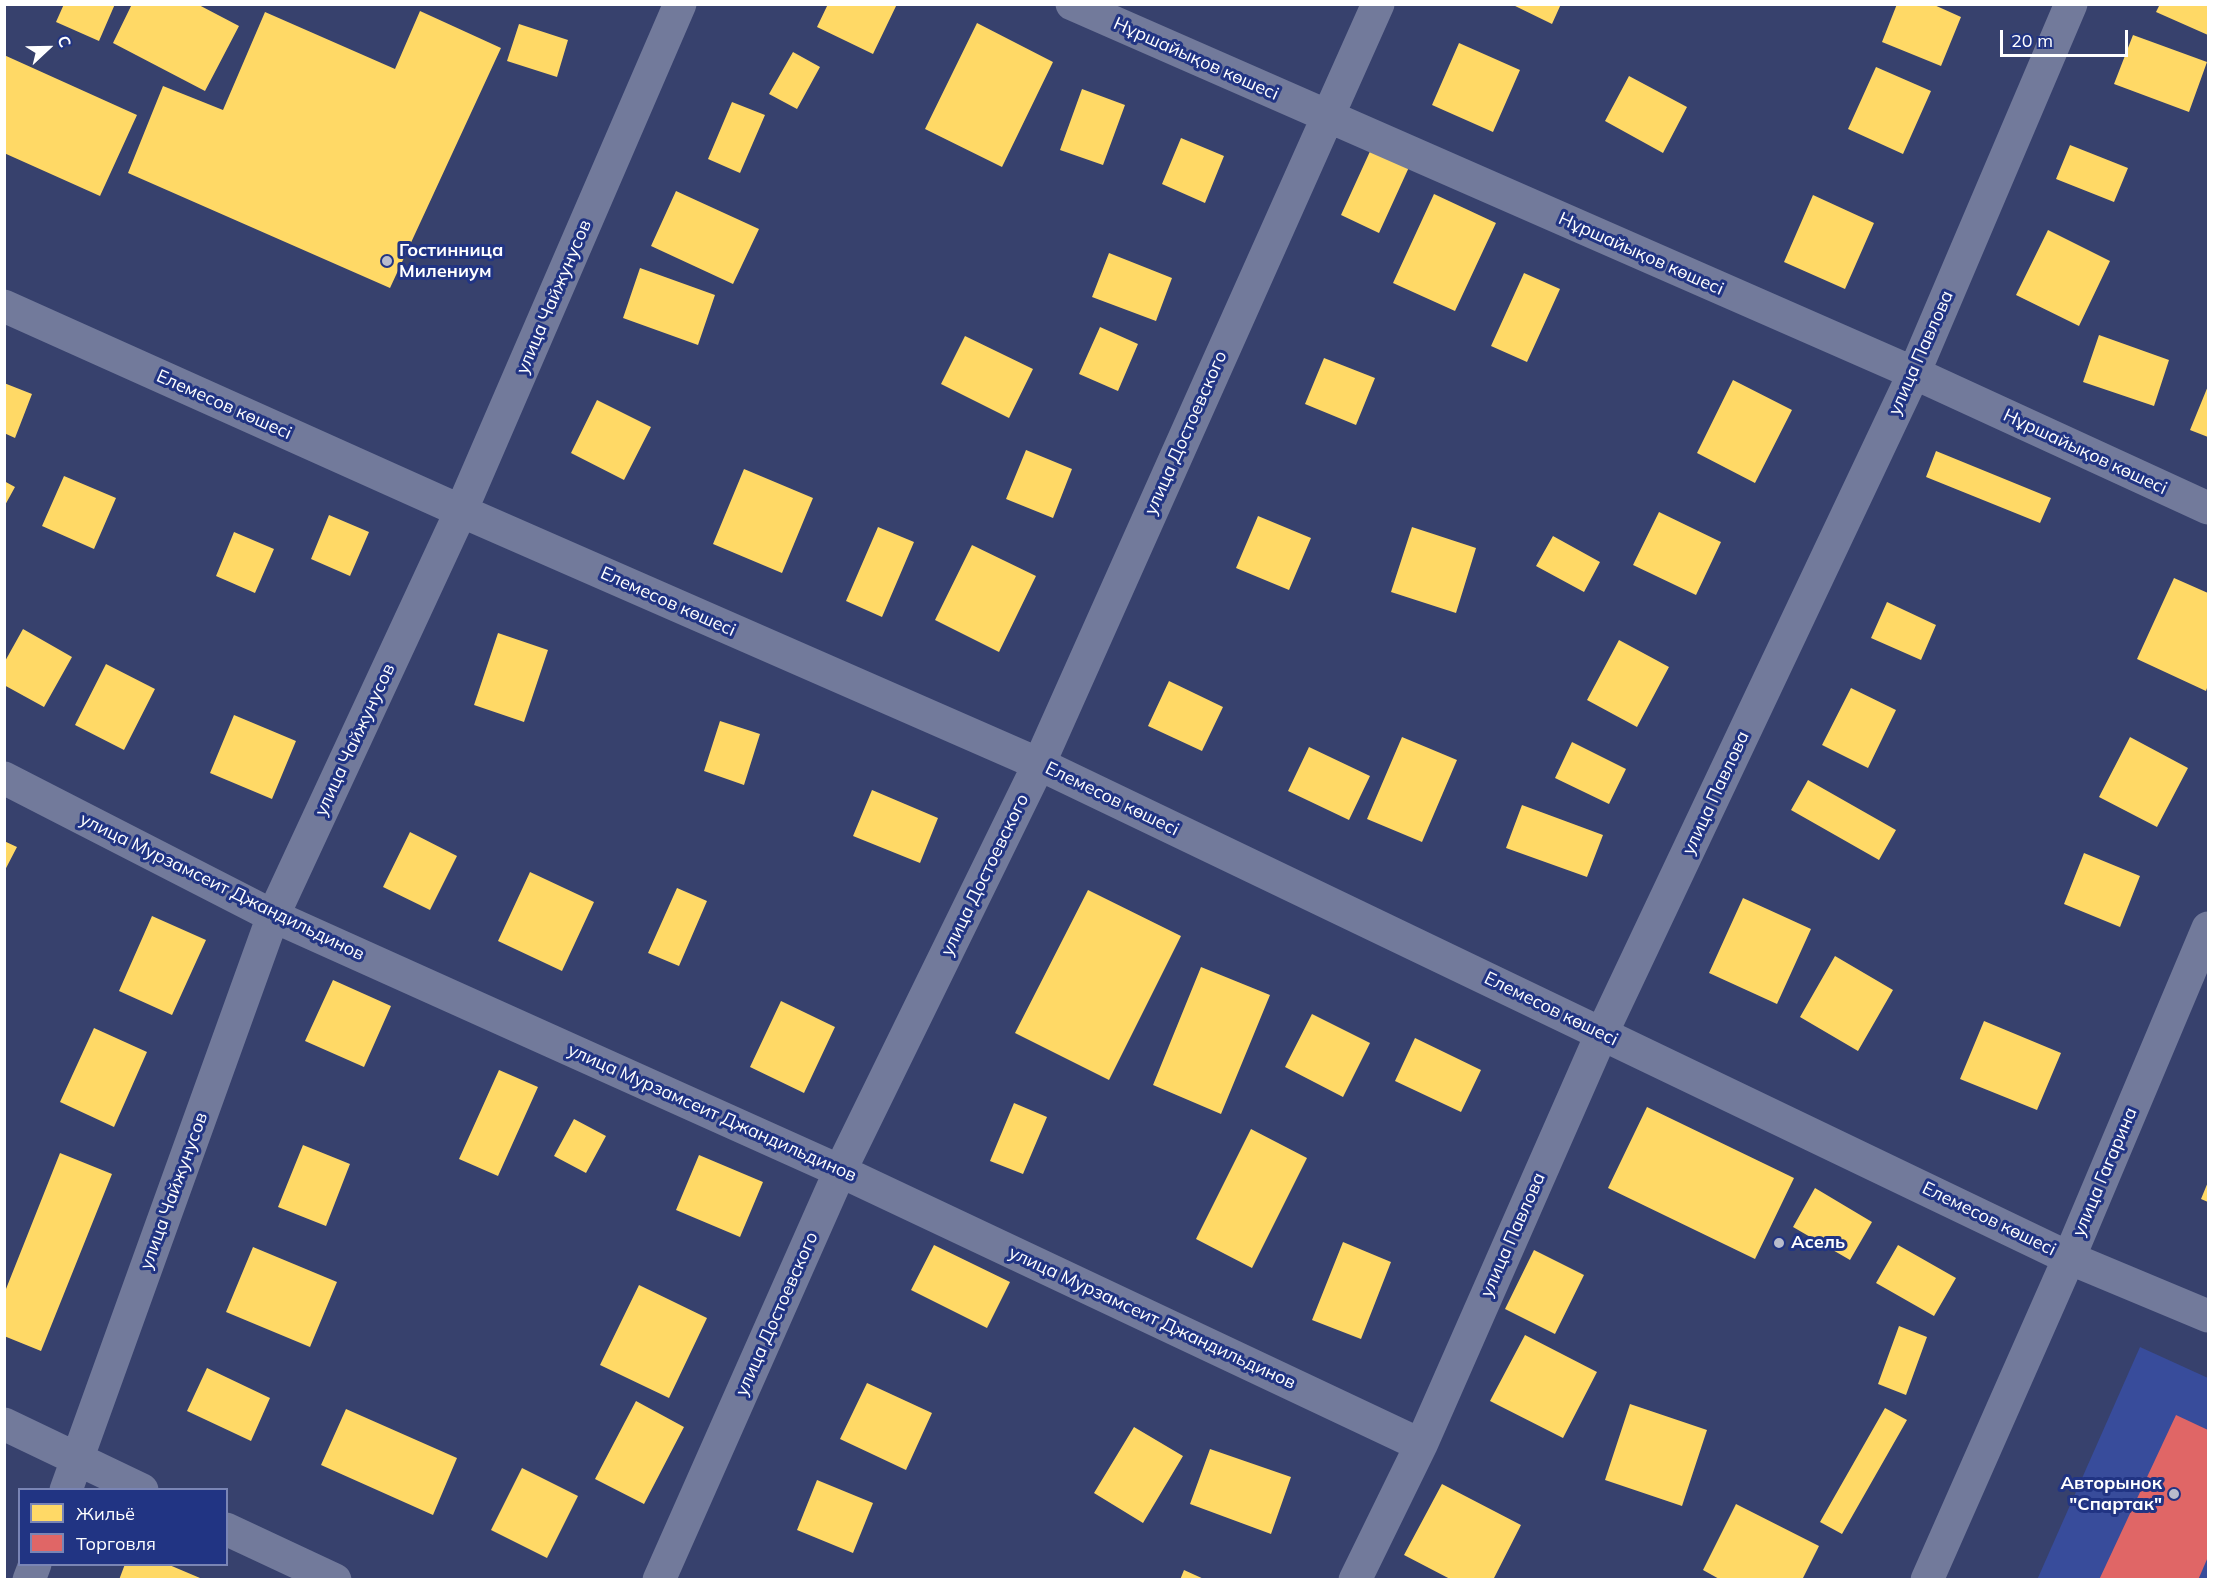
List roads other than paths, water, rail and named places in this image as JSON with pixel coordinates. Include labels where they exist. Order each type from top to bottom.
[{"type":"street","name":"улица Чайжунусов","points":[[67,1488],[273,916],[461,512],[680,4]]},
{"type":"street","name":"Нұршайықов көшесі","points":[[1072,4],[1914,373],[2208,508]]},
{"type":"street","name":"улица Достоевского","points":[[660,1580],[840,1171],[1039,764],[1378,4]]},
{"type":"street","name":"улица Павлова","points":[[1355,1580],[1421,1445],[1602,1033],[1914,373],[2071,4]]},
{"type":"street","name":"Елемесов көшесі","points":[[4,306],[461,512],[1039,764],[2069,1258],[2208,1316]]},
{"type":"street","name":"улица Мурзамсеит Джандильдинов","points":[[4,778],[273,916],[840,1171],[1421,1445]]},
{"type":"street","name":"улица Гагарина","points":[[1926,1580],[2069,1258],[2208,928]]},
{"type":"street","points":[[4,1425],[137,1488]]},
{"type":"street","points":[[228,1530],[335,1580]]},
{"type":"place","name":"Гостинница Милениум","points":[[387,261]]},
{"type":"place","name":"Асель","points":[[1779,1243]]},
{"type":"place","name":"Авторынок \"Спартак\"","points":[[2174,1494]]}]
